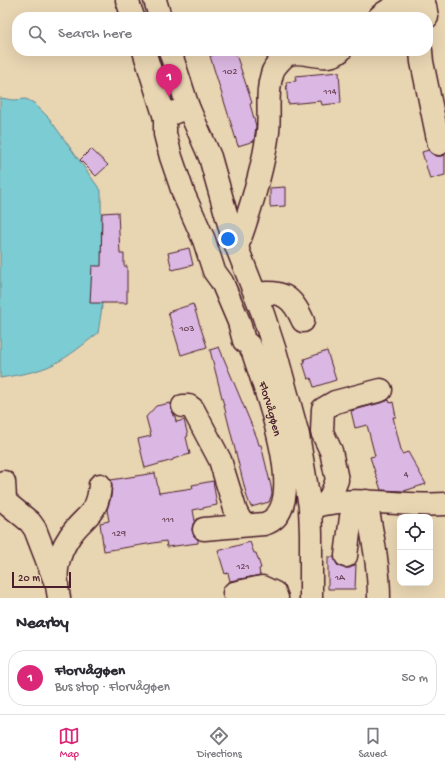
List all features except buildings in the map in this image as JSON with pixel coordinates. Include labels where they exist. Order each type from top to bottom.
[{"type":"main road","points":[[127,0],[131,12]]},
{"type":"main road","points":[[155,0],[159,12]]},
{"type":"main road","points":[[385,12],[396,3],[410,0],[425,6],[426,12]]},
{"type":"main road","name":"Florvågøen","points":[[146,56],[165,118],[165,134],[171,157],[184,195],[204,240],[214,271],[222,282],[239,322],[244,341],[250,345],[253,352],[279,435],[286,478],[283,506],[270,522],[264,524],[204,529]]},
{"type":"main road","name":"Florvågøen","points":[[172,56],[188,108],[210,158],[232,234],[256,294],[276,354],[319,505],[311,534],[311,598]]},
{"type":"main road","points":[[237,247],[253,199],[265,148],[268,130],[269,88],[272,72],[285,56]]},
{"type":"main road","points":[[421,56],[439,144]]},
{"type":"main road","points":[[165,118],[168,115],[188,108]]},
{"type":"main road","points":[[256,294],[268,292],[280,294],[291,301],[303,321]]},
{"type":"main road","points":[[319,505],[337,480],[331,451],[322,432],[323,409],[335,402],[381,390]]},
{"type":"main road","points":[[183,406],[189,406],[192,409],[220,460],[236,512],[243,525]]},
{"type":"main road","points":[[4,482],[5,499],[8,504],[30,522],[35,529],[58,591]]},
{"type":"main road","points":[[58,591],[56,564],[70,536],[92,513],[99,498],[100,485]]},
{"type":"main road","points":[[319,505],[359,502],[433,505],[445,504]]},
{"type":"main road","points":[[346,556],[351,517],[359,502]]},
{"type":"main road","points":[[359,502],[373,536],[379,581],[379,598]]},
{"type":"main road","points":[[234,593],[262,587],[275,593],[277,598]]},
{"type":"water","points":[[0,98],[14,100],[26,99],[34,103],[49,118],[101,191],[102,307],[98,333],[71,354],[54,364],[41,369],[0,378]]},
{"type":"place","name":"Florvågøen","points":[[169,97]]}]
